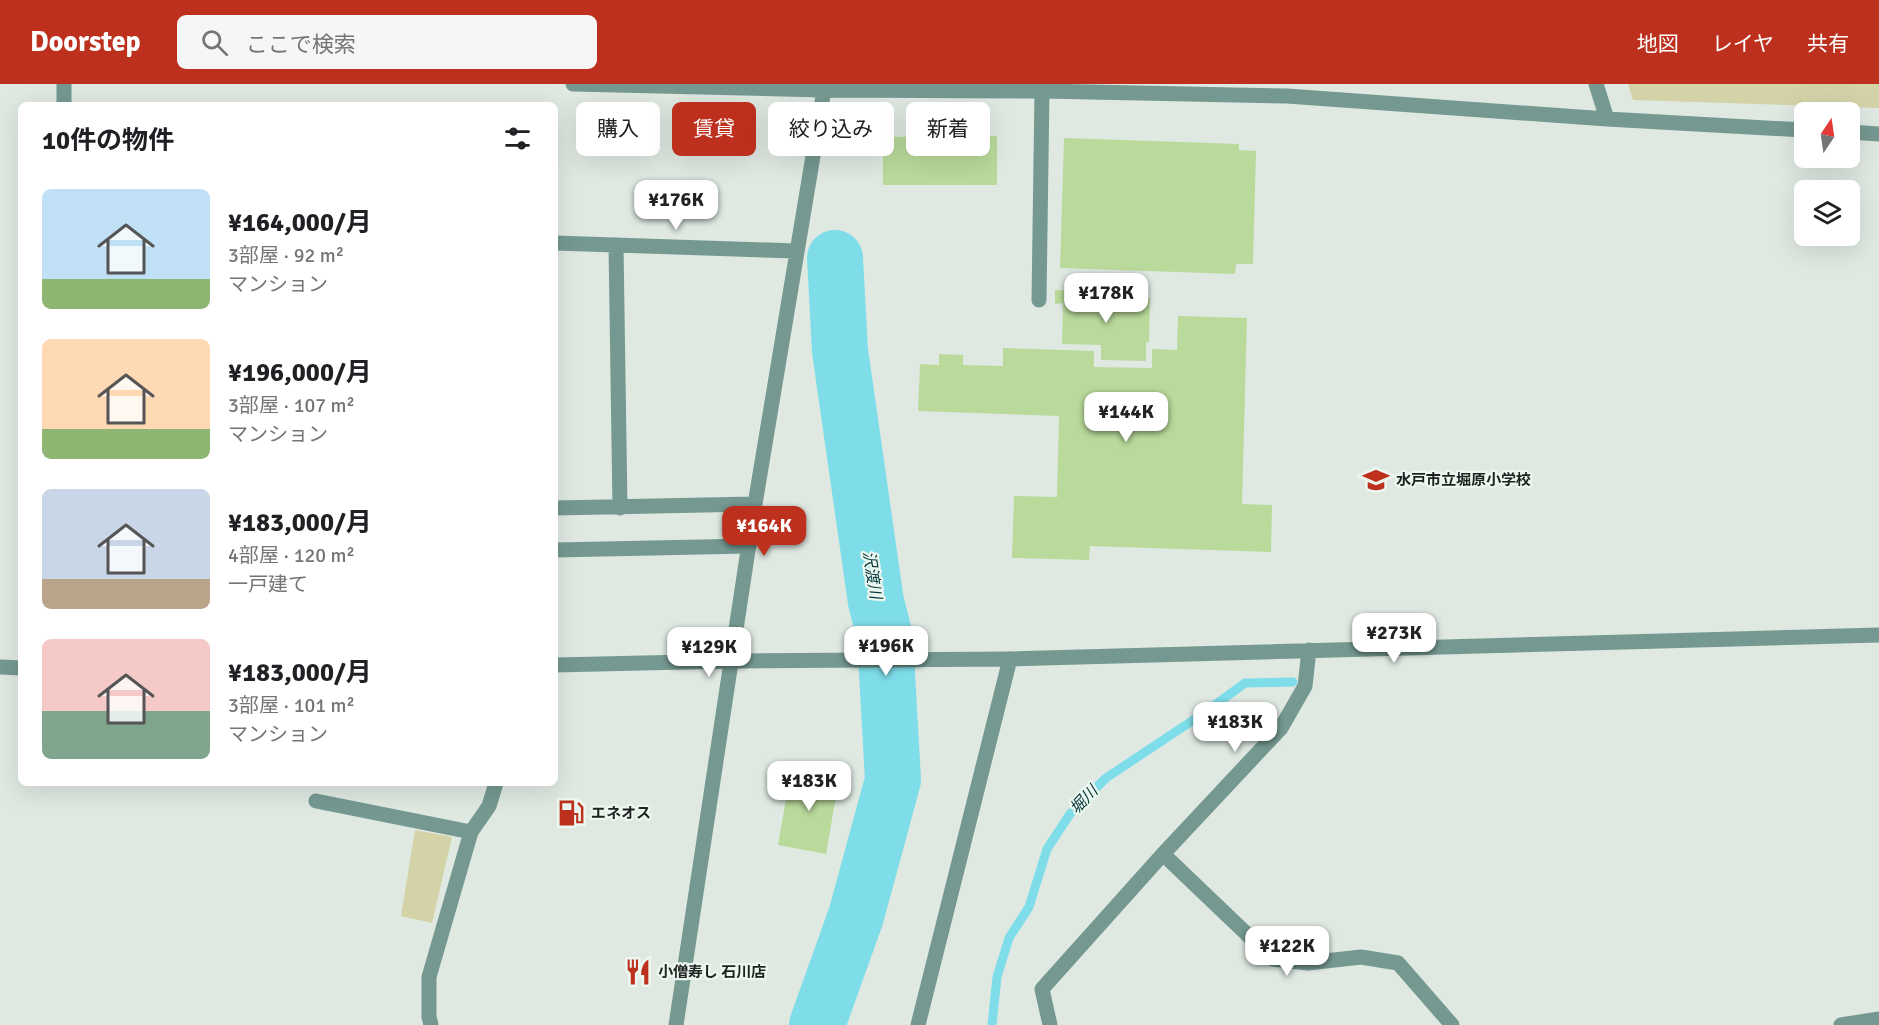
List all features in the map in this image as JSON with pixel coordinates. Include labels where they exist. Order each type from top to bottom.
[{"type":"street","points":[[64,84],[64,102]]},
{"type":"street","points":[[573,84],[999,88],[1042,91],[1079,88],[1287,96],[1606,119],[1794,129]]},
{"type":"street","points":[[1596,84],[1606,119]]},
{"type":"street","points":[[676,1025],[755,504],[825,87]]},
{"type":"street","points":[[1039,300],[1042,91]]},
{"type":"street","points":[[1860,133],[1879,134]]},
{"type":"street","points":[[558,243],[796,251]]},
{"type":"street","points":[[616,245],[620,508]]},
{"type":"street","points":[[558,508],[755,504]]},
{"type":"street","points":[[558,550],[749,546]]},
{"type":"street","points":[[558,665],[1010,659],[1879,635]]},
{"type":"street","points":[[1050,1025],[1042,988],[1281,728],[1305,686],[1309,650]]},
{"type":"street","points":[[918,1025],[1010,659]]},
{"type":"street","points":[[0,667],[18,668]]},
{"type":"street","points":[[431,1025],[429,977],[471,832],[489,806],[495,786]]},
{"type":"street","points":[[316,801],[471,832]]},
{"type":"street","points":[[1163,854],[1273,959],[1308,963],[1361,957],[1398,963],[1452,1025]]},
{"type":"street","points":[[1841,1025],[1879,1019]]},
{"type":"green space","points":[[1628,84],[1879,84],[1879,108],[1860,107],[1860,102],[1794,102],[1794,105],[1633,100]]},
{"type":"green space","points":[[415,830],[452,837],[432,923],[401,916]]},
{"type":"building","points":[[990,136],[997,136],[997,185],[883,185],[883,156],[894,156],[894,137],[906,137],[906,156],[990,156]]},
{"type":"building","points":[[1064,138],[1239,144],[1239,150],[1256,151],[1253,264],[1236,264],[1235,274],[1060,268]]},
{"type":"building","points":[[1055,290],[1095,291],[1094,297],[1150,298],[1146,361],[1101,360],[1101,345],[1062,344],[1063,303],[1055,304]]},
{"type":"building","points":[[1178,316],[1247,318],[1242,504],[1272,505],[1271,552],[1090,546],[1089,560],[1012,558],[1014,496],[1057,497],[1059,416],[918,411],[920,364],[939,365],[939,354],[963,355],[963,365],[1003,366],[1003,348],[1094,351],[1094,367],[1152,368],[1152,349],[1177,350]]},
{"type":"building","points":[[791,771],[839,779],[826,854],[778,845]]},
{"type":"waterway","name":"沢渡川","points":[[817,1025],[856,916],[893,780],[885,637],[876,602],[840,351],[835,258]]},
{"type":"waterway","name":"堀川","points":[[992,1025],[997,977],[1009,938],[1029,907],[1047,849],[1070,814],[1106,778],[1245,683],[1293,682]]},
{"type":"place","name":"水戸市立堀原小学校","points":[[1376,480]]},
{"type":"place","name":"エネオス","points":[[571,813]]},
{"type":"place","name":"小僧寿し 石川店","points":[[638,972]]}]
